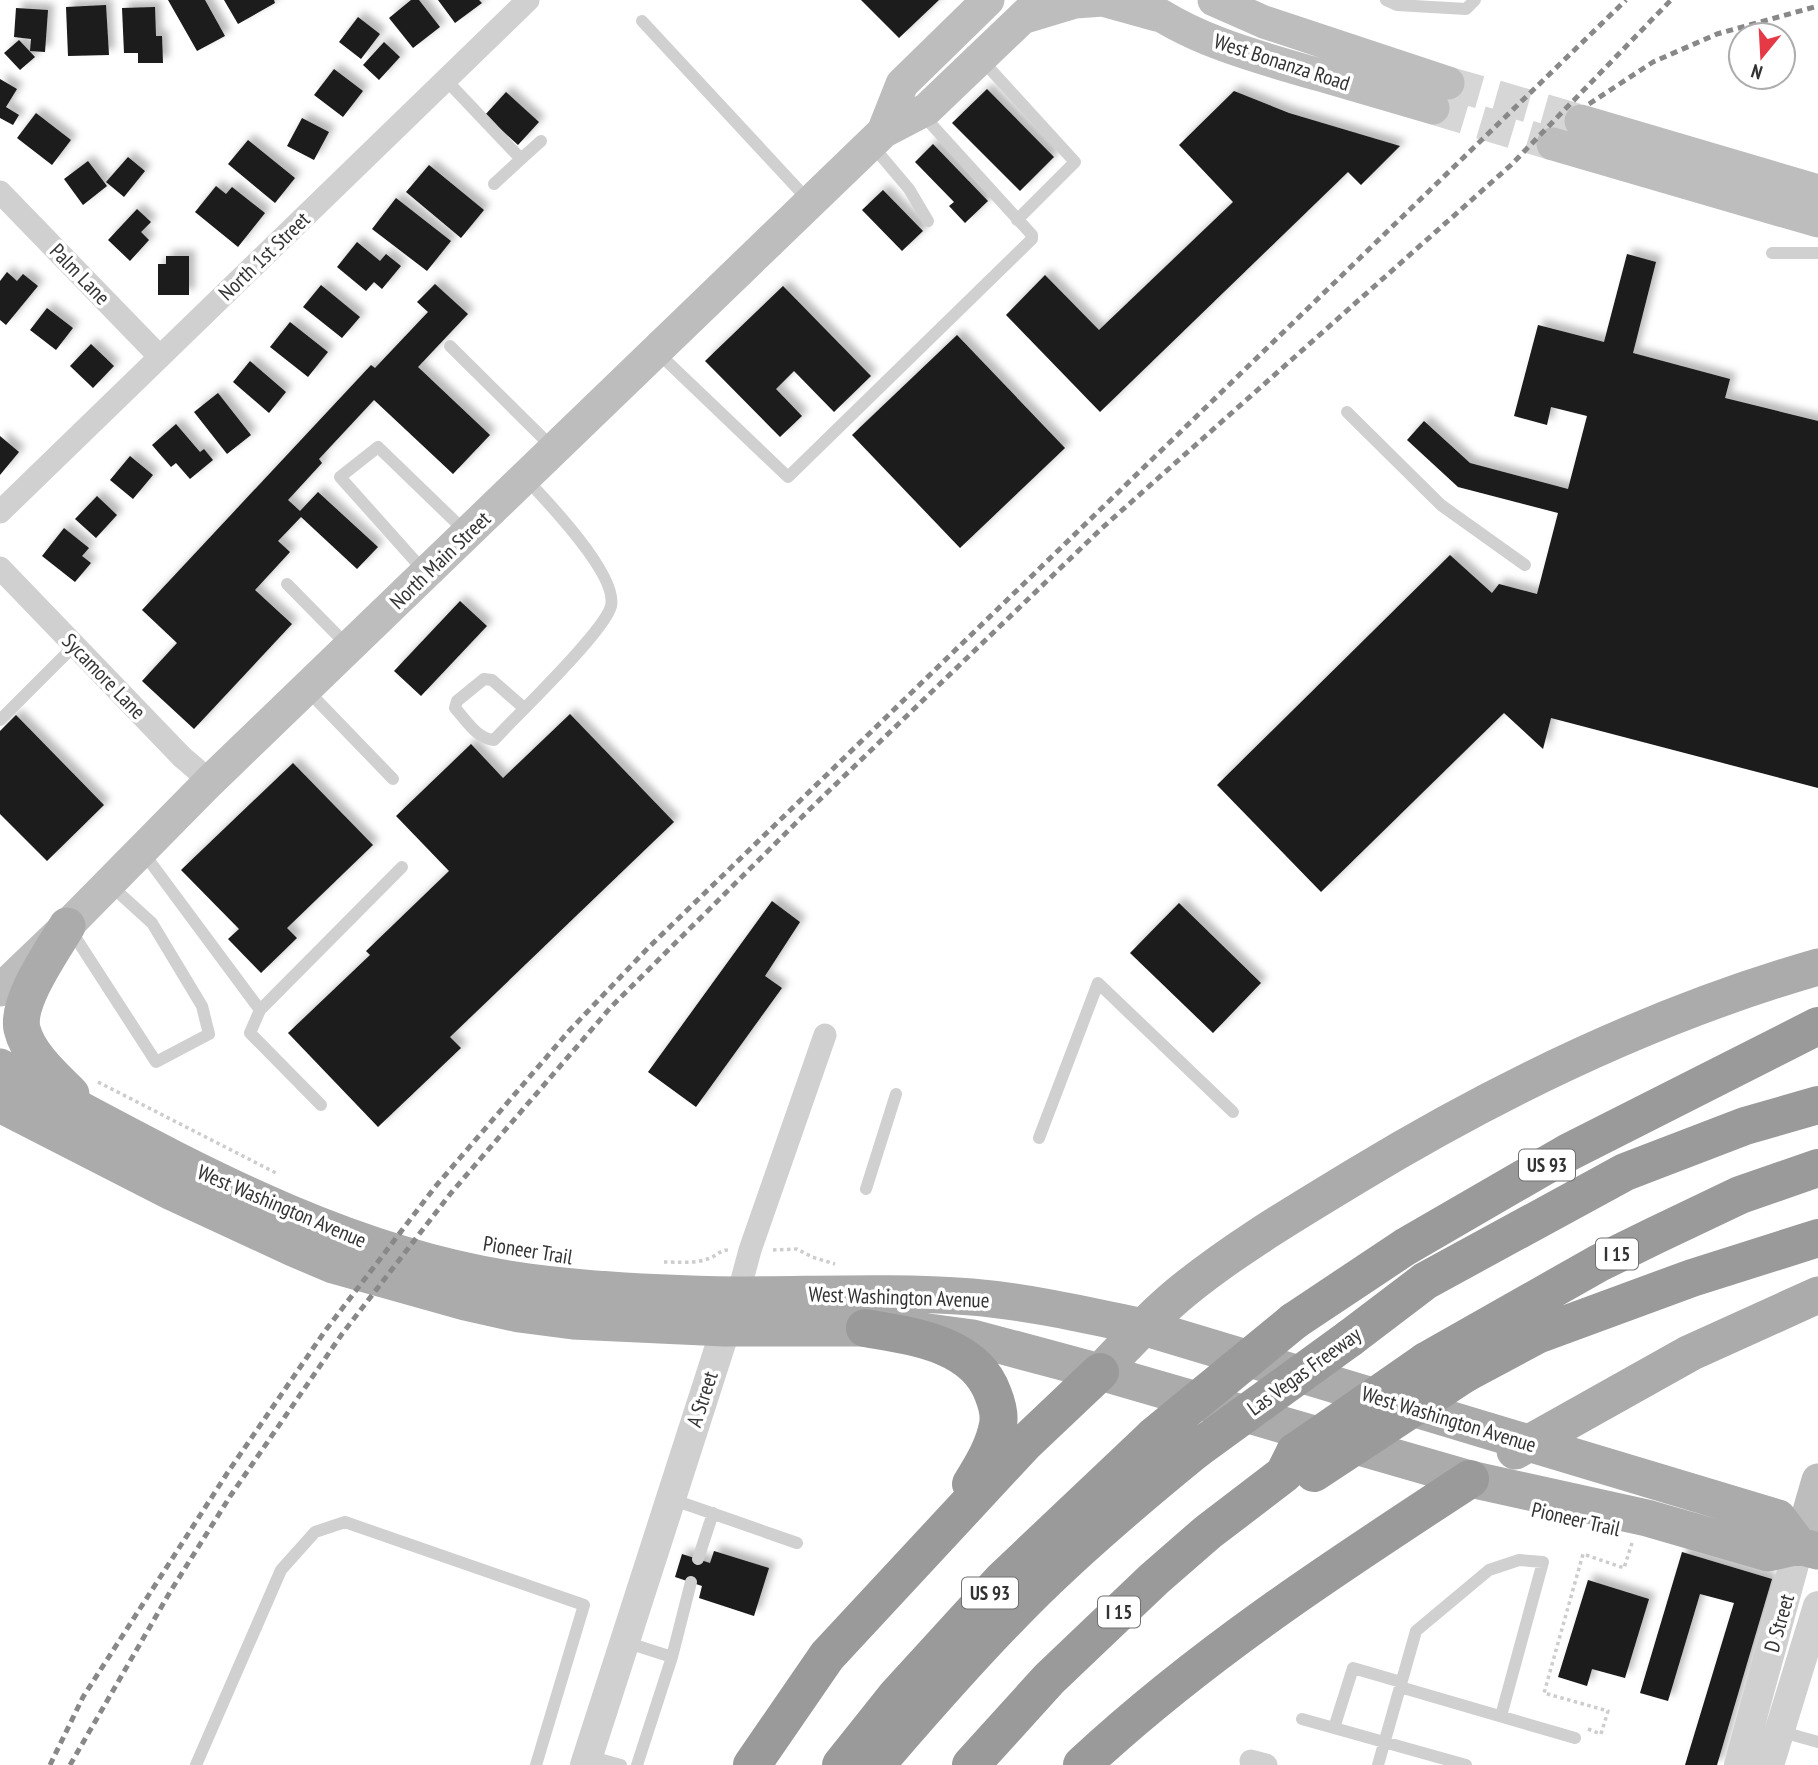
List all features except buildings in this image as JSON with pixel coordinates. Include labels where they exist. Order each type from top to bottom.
[{"type":"highway","name":"US 93","points":[[841,1765],[896,1696],[1002,1580],[1154,1436],[1294,1321],[1405,1247],[1569,1152],[1815,1027]]},
{"type":"highway","name":"Las Vegas Freeway","points":[[876,1765],[962,1667],[1025,1601],[1105,1525],[1197,1449],[1425,1280],[1625,1172],[1745,1126],[1818,1105]]},
{"type":"highway","name":"I 15","points":[[971,1765],[1049,1679],[1154,1579],[1208,1532],[1283,1474],[1295,1452],[1426,1361],[1632,1247],[1740,1195],[1818,1168]]},
{"type":"highway","points":[[1283,1474],[1314,1473],[1466,1373],[1537,1335],[1692,1278],[1818,1238]]},
{"type":"highway","points":[[865,1328],[916,1337],[950,1349],[970,1362],[988,1379],[998,1406],[998,1424],[991,1449],[946,1529]]},
{"type":"highway","points":[[752,1765],[827,1657],[1024,1444],[1100,1372]]},
{"type":"highway","points":[[1082,1765],[1150,1706],[1265,1616],[1470,1479]]},
{"type":"main road","name":"North Main Street","points":[[877,138],[902,85],[988,0]]},
{"type":"main road","points":[[1032,9],[1103,0],[1166,18]]},
{"type":"main road","name":"West Bonanza Road","points":[[1138,0],[1166,18],[1214,42],[1255,58],[1441,96],[1214,0]]},
{"type":"main road","points":[[1239,0],[1264,22]]},
{"type":"main road","name":"North Main Street","points":[[0,990],[210,781],[877,138],[927,109],[1032,9]]},
{"type":"main road","points":[[1581,121],[1818,191]]},
{"type":"main road","points":[[1553,144],[1818,221]]},
{"type":"main road","points":[[67,926],[33,986],[26,1002],[22,1027],[31,1048],[49,1072],[93,1097]]},
{"type":"main road","points":[[1100,1372],[1143,1327],[1184,1290],[1275,1226],[1428,1132],[1570,1059],[1675,1016],[1818,967]]},
{"type":"main road","name":"West Washington Avenue","points":[[0,1067],[93,1097],[209,1176],[284,1212],[370,1245],[438,1265],[528,1282],[731,1311],[973,1338],[1470,1479],[1647,1518],[1768,1553],[1809,1548]]},
{"type":"main road","name":"West Washington Avenue","points":[[0,1104],[172,1192],[333,1265],[415,1290],[519,1314],[599,1323],[904,1294],[970,1297],[1045,1306],[1143,1327],[1778,1518],[1809,1548]]},
{"type":"main road","points":[[1470,1479],[1528,1443],[1689,1353],[1818,1295]]},
{"type":"main road","name":"D Street","points":[[1809,1548],[1818,1480]]},
{"type":"street","name":"North 1st Street","points":[[0,512],[528,0]]},
{"type":"street","name":"Palm Lane","points":[[0,192],[160,357]]},
{"type":"street","name":"Sycamore Lane","points":[[0,568],[182,757],[210,781]]},
{"type":"street","name":"A Street","points":[[587,1760],[750,1250],[825,1035]]},
{"type":"street","name":"D Street","points":[[1739,1765],[1809,1548]]},
{"type":"street","name":"D Street","points":[[1769,1765],[1818,1606]]},
{"type":"lane","points":[[1386,0],[1397,5],[1445,4],[1466,9],[1475,0]]},
{"type":"lane","points":[[642,21],[810,202]]},
{"type":"lane","points":[[980,59],[1075,162],[1017,220]]},
{"type":"lane","points":[[446,80],[520,159]]},
{"type":"lane","points":[[656,351],[788,477],[1031,241],[1031,235],[921,113]]},
{"type":"lane","points":[[877,138],[928,221]]},
{"type":"lane","points":[[494,184],[541,141]]},
{"type":"lane","points":[[1772,253],[1818,253]]},
{"type":"lane","points":[[450,346],[554,449]]},
{"type":"lane","points":[[1347,412],[1441,505],[1525,565]]},
{"type":"lane","points":[[426,573],[340,478],[378,447],[467,533]]},
{"type":"lane","points":[[524,708],[492,680],[484,679],[457,701],[455,708],[478,734],[494,740],[524,708],[601,625],[611,604],[606,579],[561,515],[525,478]]},
{"type":"lane","points":[[287,584],[349,647]]},
{"type":"lane","points":[[0,720],[75,645]]},
{"type":"lane","points":[[306,689],[393,779]]},
{"type":"lane","points":[[142,850],[260,1010]]},
{"type":"lane","points":[[321,1105],[250,1033],[260,1010],[402,867]]},
{"type":"lane","points":[[67,926],[156,1062],[209,1034],[202,1006],[152,923],[109,884]]},
{"type":"lane","points":[[1039,1138],[1098,983],[1233,1112]]},
{"type":"lane","points":[[866,1189],[897,1094]]},
{"type":"lane","points":[[670,1498],[797,1543]]},
{"type":"lane","points":[[698,1559],[713,1513]]},
{"type":"lane","points":[[196,1765],[281,1570],[315,1532],[345,1522],[584,1605],[536,1765]]},
{"type":"lane","points":[[1378,1765],[1416,1631],[1489,1570],[1519,1560],[1543,1562],[1501,1716]]},
{"type":"lane","points":[[637,1765],[691,1583]]},
{"type":"lane","points":[[625,1642],[671,1657]]},
{"type":"lane","points":[[1334,1728],[1353,1668],[1575,1738]]},
{"type":"lane","points":[[1302,1719],[1466,1765]]},
{"type":"lane","points":[[1779,1731],[1818,1742]]},
{"type":"lane","points":[[587,1760],[621,1765]]},
{"type":"path","points":[[93,1097],[289,1180]]},
{"type":"path","points":[[656,1262],[693,1262],[710,1258],[724,1249],[797,1249],[812,1257],[841,1265]]},
{"type":"path","name":"Pioneer Trail","points":[[1588,1730],[1601,1734],[1608,1711],[1544,1693],[1583,1554],[1624,1567],[1636,1533]]},
{"type":"tunnel","points":[[1448,83],[1581,121]]},
{"type":"tunnel","points":[[1433,108],[1553,144]]},
{"type":"railway","points":[[50,1765],[83,1697],[228,1472],[325,1331],[435,1187],[569,1031],[648,948],[1626,0]]},
{"type":"railway","points":[[70,1765],[170,1592],[231,1495],[342,1334],[451,1193],[611,1007],[810,809],[1102,528],[1511,165],[1671,0]]},
{"type":"railway","points":[[1589,104],[1653,62],[1717,34],[1818,6]]}]
